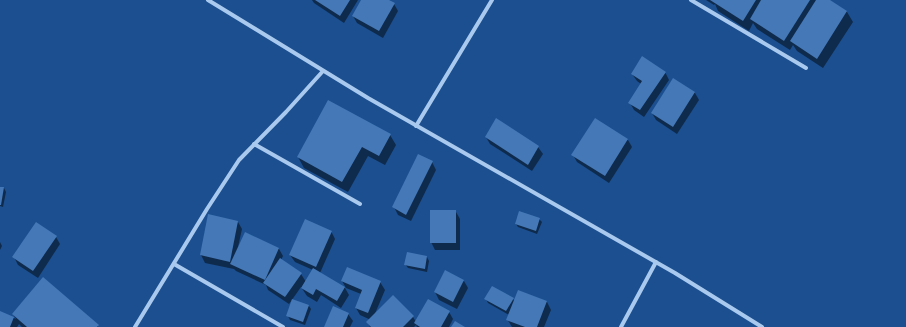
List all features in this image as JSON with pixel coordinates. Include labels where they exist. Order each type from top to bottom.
[{"type":"street","points":[[208,0],[416,126],[675,273],[762,327]]},
{"type":"street","points":[[416,126],[492,0]]},
{"type":"street","points":[[691,0],[806,68]]},
{"type":"street","points":[[135,327],[207,209],[239,160],[286,112],[323,71]]},
{"type":"street","points":[[254,144],[360,204]]},
{"type":"street","points":[[621,327],[656,262]]},
{"type":"street","points":[[174,264],[283,327]]},
{"type":"building","points":[[315,0],[350,0],[340,16]]},
{"type":"building","points":[[361,0],[389,0],[395,3],[379,31],[352,16]]},
{"type":"building","points":[[710,0],[756,0],[743,21]]},
{"type":"building","points":[[761,0],[810,0],[784,41],[750,19]]},
{"type":"building","points":[[816,0],[830,0],[847,11],[817,59],[790,41]]},
{"type":"building","points":[[642,56],[666,72],[640,110],[628,103],[642,81],[631,74]]},
{"type":"building","points":[[673,78],[695,92],[673,127],[651,113]]},
{"type":"building","points":[[328,100],[391,134],[379,156],[362,147],[342,182],[297,157]]},
{"type":"building","points":[[496,118],[539,146],[528,165],[485,137]]},
{"type":"building","points":[[595,118],[628,139],[605,176],[571,155]]},
{"type":"building","points":[[418,154],[433,161],[406,215],[392,207]]},
{"type":"building","points":[[0,187],[4,187],[1,205],[0,205]]},
{"type":"building","points":[[430,210],[456,210],[456,243],[430,243]]},
{"type":"building","points":[[519,211],[540,218],[536,231],[515,224]]},
{"type":"building","points":[[208,214],[238,221],[230,262],[200,255]]},
{"type":"building","points":[[305,219],[332,231],[316,267],[289,255]]},
{"type":"building","points":[[36,222],[57,236],[33,271],[12,257]]},
{"type":"building","points":[[245,232],[279,248],[265,280],[230,264]]},
{"type":"building","points":[[407,252],[427,256],[425,269],[404,265]]},
{"type":"building","points":[[280,258],[302,273],[285,297],[263,283]]},
{"type":"building","points":[[347,267],[381,281],[368,313],[355,308],[362,290],[341,281]]},
{"type":"building","points":[[313,268],[345,287],[337,301],[316,289],[313,295],[301,288]]},
{"type":"building","points":[[445,270],[464,280],[453,302],[434,292]]},
{"type":"building","points":[[43,277],[99,325],[97,327],[27,327],[12,314]]},
{"type":"building","points":[[492,286],[514,298],[506,311],[484,299]]},
{"type":"building","points":[[518,290],[547,301],[537,327],[525,327],[506,320]]},
{"type":"building","points":[[393,295],[414,316],[403,327],[371,327],[366,322]]},
{"type":"building","points":[[292,299],[309,305],[303,322],[286,316]]},
{"type":"building","points":[[428,299],[450,311],[441,327],[420,327],[414,323]]},
{"type":"building","points":[[333,306],[349,313],[343,327],[324,327]]},
{"type":"building","points":[[0,311],[14,317],[10,327],[0,327]]},
{"type":"building","points":[[455,321],[465,327],[451,327]]}]
